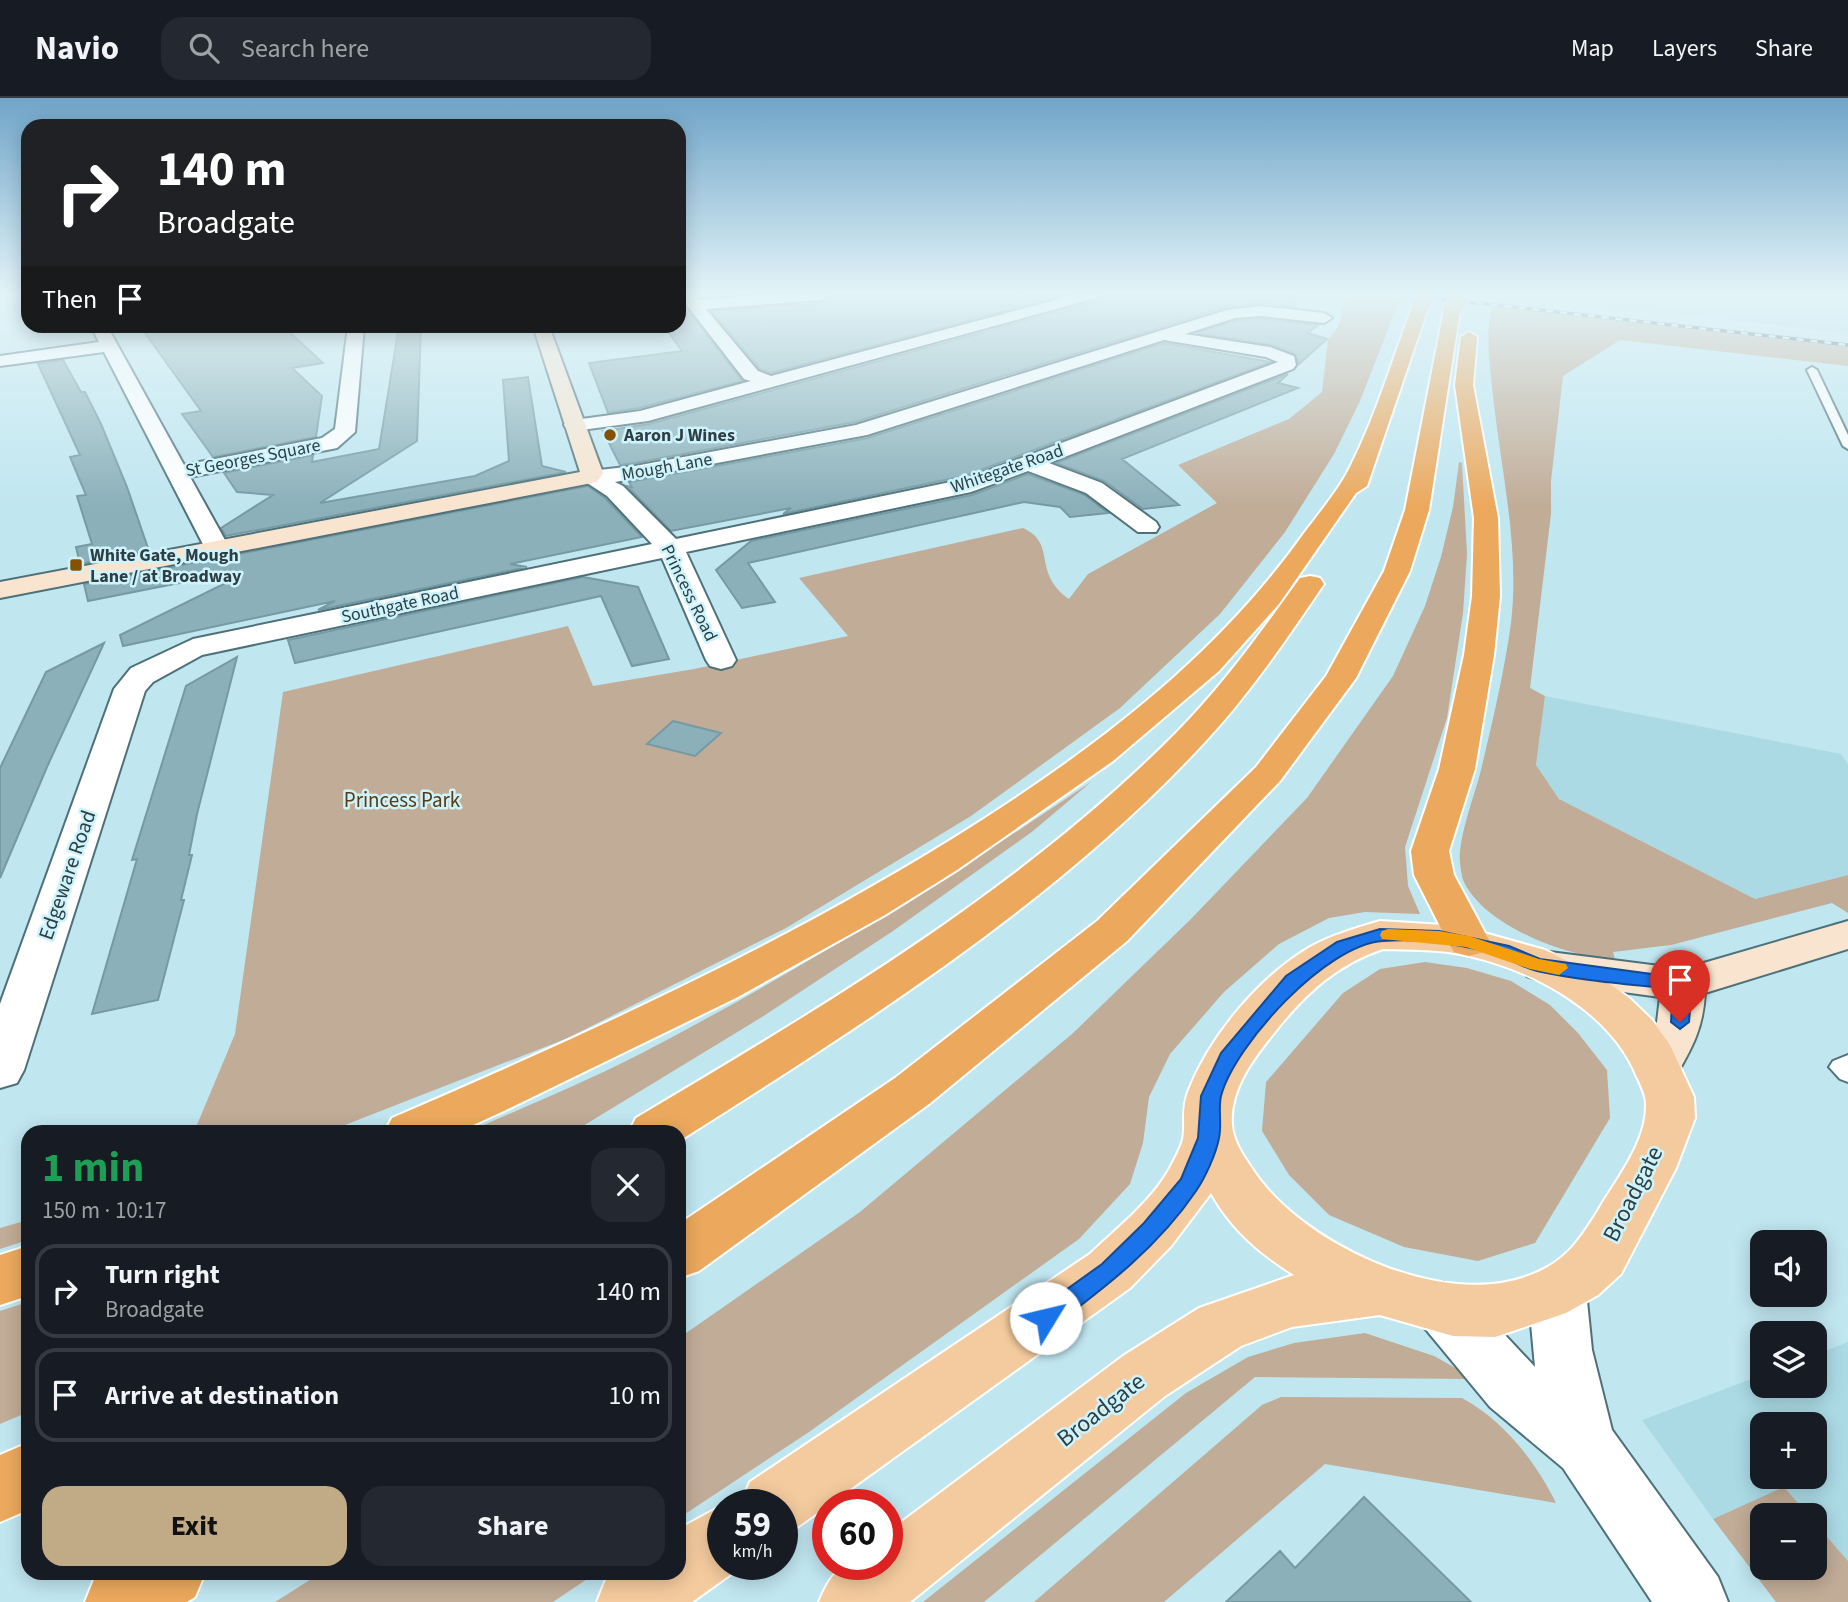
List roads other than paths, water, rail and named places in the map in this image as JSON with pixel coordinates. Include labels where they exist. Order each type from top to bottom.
[{"type":"highway","points":[[426,1125],[578,1058],[718,990],[862,912],[980,839],[1075,774],[1151,715],[1233,640],[1278,589],[1364,463],[1419,365]]},
{"type":"highway","points":[[686,1249],[912,1091],[1112,932],[1268,774],[1340,678],[1397,571],[1417,510],[1443,365]]},
{"type":"highway","points":[[1462,365],[1486,518],[1486,596],[1479,655],[1457,769],[1430,852],[1434,875],[1469,942]]},
{"type":"highway","points":[[666,1125],[822,1030],[1067,852],[1173,756],[1259,657],[1331,552],[1364,463]]},
{"type":"highway","points":[[0,1280],[21,1273]]},
{"type":"highway","points":[[0,1489],[21,1478]]},
{"type":"highway","points":[[120,1602],[159,1580]]},
{"type":"main road","name":"Broadgate","points":[[796,1489],[1110,1271],[1152,1230],[1189,1184],[1209,1138],[1211,1096],[1231,1053],[1293,980],[1343,946],[1380,935],[1439,936],[1469,942],[1537,965],[1573,982],[1608,1005],[1638,1035],[1659,1064],[1671,1104],[1661,1143],[1600,1259],[1558,1291],[1515,1308],[1480,1312],[1443,1308],[1382,1289],[1320,1263],[1275,1231],[1250,1208],[1209,1138]]},
{"type":"main road","name":"Broadgate","points":[[854,1602],[1144,1376],[1220,1327],[1291,1301],[1382,1289]]},
{"type":"main road","points":[[686,1564],[707,1550]]},
{"type":"main road","points":[[632,1602],[664,1580]]},
{"type":"street","name":"St Georges Square","points":[[118,365],[217,549]]},
{"type":"street","name":"St Georges Square","points":[[176,473],[339,439],[345,432],[352,365]]},
{"type":"street","points":[[554,365],[592,473],[589,477]]},
{"type":"street","points":[[743,365],[751,375],[771,382]]},
{"type":"street","points":[[575,425],[641,417],[833,365]]},
{"type":"street","name":"Mough Lane","points":[[0,590],[589,477],[635,473],[860,431],[1067,365]]},
{"type":"street","name":"Whitegate Road","points":[[671,549],[971,485],[1286,365]]},
{"type":"street","points":[[1028,463],[1094,488],[1147,527]]},
{"type":"street","name":"Princess Road","points":[[589,477],[615,491],[671,549],[720,660]]},
{"type":"street","name":"Southgate Road","points":[[136,681],[142,675],[193,648],[671,549]]},
{"type":"street","name":"Edgeware Road","points":[[0,1070],[130,689],[136,681]]},
{"type":"street","name":"Broadgate","points":[[1537,965],[1597,975],[1683,984],[1848,935]]},
{"type":"street","points":[[1659,1064],[1680,1022],[1683,984]]},
{"type":"street","points":[[1558,1291],[1557,1312],[1585,1446]]},
{"type":"street","points":[[1443,1308],[1512,1386],[1585,1446],[1693,1602]]},
{"type":"lane","points":[[1812,370],[1848,446]]},
{"type":"lane","points":[[1848,1064],[1841,1068],[1848,1073]]},
{"type":"place","name":"Aaron J Wines","points":[[610,435]]},
{"type":"place","name":"White Gate, Mough Lane / at Broadway","points":[[76,565]]},
{"type":"park label","name":"Princess Park","points":[[402,800]]}]
